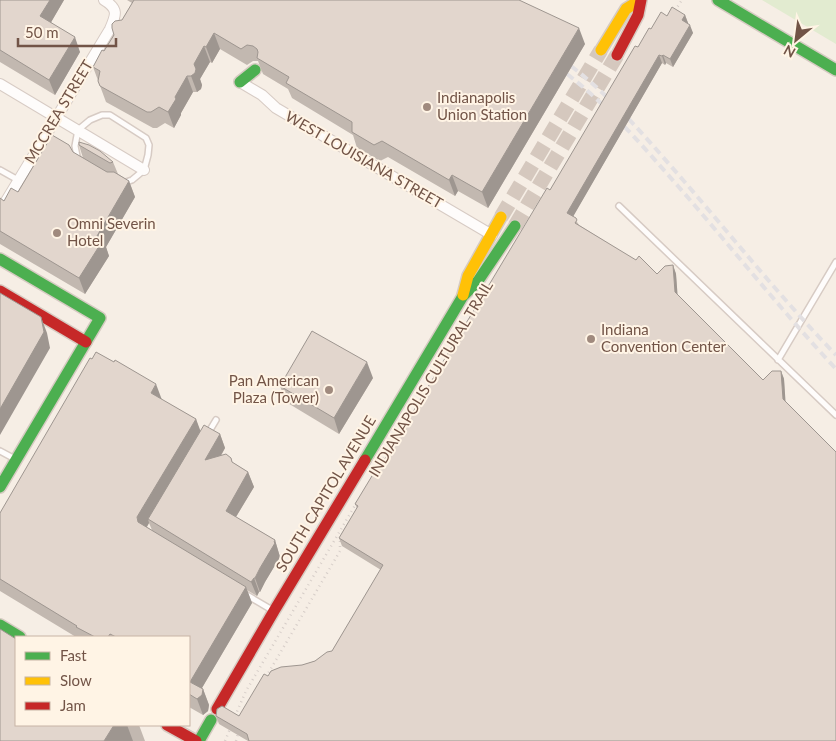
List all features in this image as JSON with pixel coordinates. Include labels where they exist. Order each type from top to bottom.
[{"type":"main road","points":[[602,50],[626,9],[640,0]]},
{"type":"main road","points":[[617,55],[638,15],[640,0]]},
{"type":"main road","points":[[718,0],[836,70]]},
{"type":"main road","points":[[240,82],[255,70]]},
{"type":"main road","name":"SOUTH CAPITOL AVENUE","points":[[463,296],[468,276],[501,217]]},
{"type":"main road","name":"SOUTH CAPITOL AVENUE","points":[[217,709],[463,296],[478,281],[515,226]]},
{"type":"main road","points":[[0,258],[100,318],[0,487]]},
{"type":"main road","points":[[0,291],[86,342]]},
{"type":"main road","points":[[0,625],[15,638]]},
{"type":"main road","points":[[169,726],[198,741],[211,720]]},
{"type":"street","name":"MCCREA STREET","points":[[0,211],[110,29],[116,13],[115,9],[104,0]]},
{"type":"street","name":"WEST LOUISIANA STREET","points":[[240,82],[262,94],[276,108],[492,235]]},
{"type":"street","points":[[0,84],[144,170]]},
{"type":"lane","points":[[102,115],[110,115],[146,138],[149,145],[144,170],[132,180],[115,184],[90,169],[82,164],[77,156],[75,146],[78,130],[90,120],[102,115]]},
{"type":"lane","points":[[0,170],[18,180]]},
{"type":"lane","points":[[619,206],[836,415]]},
{"type":"lane","points":[[778,360],[836,262]]},
{"type":"lane","points":[[202,444],[216,420]]},
{"type":"lane","points":[[0,450],[16,460]]},
{"type":"lane","points":[[242,592],[274,611]]},
{"type":"path","points":[[672,11],[682,0]]},
{"type":"path","name":"INDIANAPOLIS CULTURAL TRAIL","points":[[376,472],[390,446]]},
{"type":"path","points":[[234,719],[246,691],[361,497]]},
{"type":"path","points":[[264,681],[340,551],[340,531]]},
{"type":"path","points":[[225,741],[232,725]]},
{"type":"path","points":[[236,741],[239,730]]},
{"type":"green space","points":[[762,0],[836,0],[836,44]]},
{"type":"building","points":[[0,0],[50,0],[40,16],[75,37],[49,80],[0,50]]},
{"type":"building","name":"Indianapolis Union Station","points":[[134,0],[519,0],[579,28],[482,192],[452,175],[449,180],[382,141],[374,145],[352,132],[352,122],[286,83],[289,77],[257,58],[257,49],[253,46],[247,45],[241,49],[214,33],[194,64],[195,73],[187,76],[168,112],[159,107],[151,112],[147,112],[100,86],[98,81],[100,71],[93,67],[102,50],[104,51],[114,35],[112,24],[115,21],[122,20]]},
{"type":"building","name":"Indiana Convention Center","points":[[672,7],[685,15],[682,20],[690,25],[670,59],[659,55],[567,213],[576,218],[575,223],[636,260],[639,256],[657,274],[665,266],[673,265],[675,292],[763,380],[772,371],[781,371],[783,399],[836,452],[836,741],[249,741],[247,734],[216,716],[217,709],[222,706],[239,716],[264,674],[268,676],[271,671],[281,667],[302,665],[315,661],[327,652],[332,651],[383,565],[339,538],[358,506],[355,504],[378,466],[380,467],[547,188],[550,190],[635,46],[638,47],[661,12],[667,16]]},
{"type":"building","name":"Omni Severin Hotel","points":[[52,135],[69,145],[73,152],[107,172],[114,172],[129,181],[97,236],[103,240],[79,278],[0,231],[0,198],[4,201],[11,188],[18,192]]},
{"type":"building","points":[[79,142],[100,151],[113,162],[110,163],[79,145]]},
{"type":"building","points":[[0,293],[41,317],[44,332],[0,409]]},
{"type":"building","name":"Pan American Plaza (Tower)","points":[[312,331],[367,362],[334,418],[280,386]]},
{"type":"building","points":[[96,352],[114,362],[115,360],[156,384],[151,393],[196,419],[137,517],[138,522],[246,587],[190,682],[190,636],[114,636],[110,634],[109,636],[93,636],[0,579],[0,513],[90,358],[92,359]]},
{"type":"building","points":[[204,425],[220,434],[205,460],[226,454],[231,458],[232,462],[248,472],[226,511],[275,540],[251,582],[148,519]]},
{"type":"building","points":[[0,629],[15,638],[15,726],[113,726],[104,741],[0,741]]},
{"type":"building","points":[[190,682],[203,689],[202,695],[197,699],[190,695]]},
{"type":"tunnel","points":[[501,217],[601,50]]},
{"type":"tunnel","points":[[515,226],[617,55]]},
{"type":"railway","points":[[571,66],[602,92],[644,135],[777,291],[836,355]]},
{"type":"railway","points":[[567,74],[599,101],[642,146],[836,369]]},
{"type":"traffic: fast","points":[[718,0],[836,70]]},
{"type":"traffic: fast","points":[[240,82],[255,70]]},
{"type":"traffic: fast","points":[[365,460],[463,296],[478,281],[515,226]]},
{"type":"traffic: fast","points":[[0,259],[100,318],[0,487]]},
{"type":"traffic: fast","points":[[0,625],[18,636]]},
{"type":"traffic: fast","points":[[199,741],[211,720]]},
{"type":"traffic: slow","points":[[601,50],[626,9],[640,0]]},
{"type":"traffic: slow","points":[[463,295],[468,276],[501,217]]},
{"type":"traffic: jam","points":[[617,55],[638,15],[641,0]]},
{"type":"traffic: jam","points":[[0,291],[86,342]]},
{"type":"traffic: jam","points":[[217,709],[365,460]]},
{"type":"traffic: jam","points":[[169,726],[196,741]]},
{"type":"place","name":"Indianapolis Union Station","points":[[427,107]]},
{"type":"place","name":"Omni Severin Hotel","points":[[57,233]]},
{"type":"place","name":"Indiana Convention Center","points":[[591,339]]},
{"type":"place","name":"Pan American Plaza (Tower)","points":[[329,390]]}]
